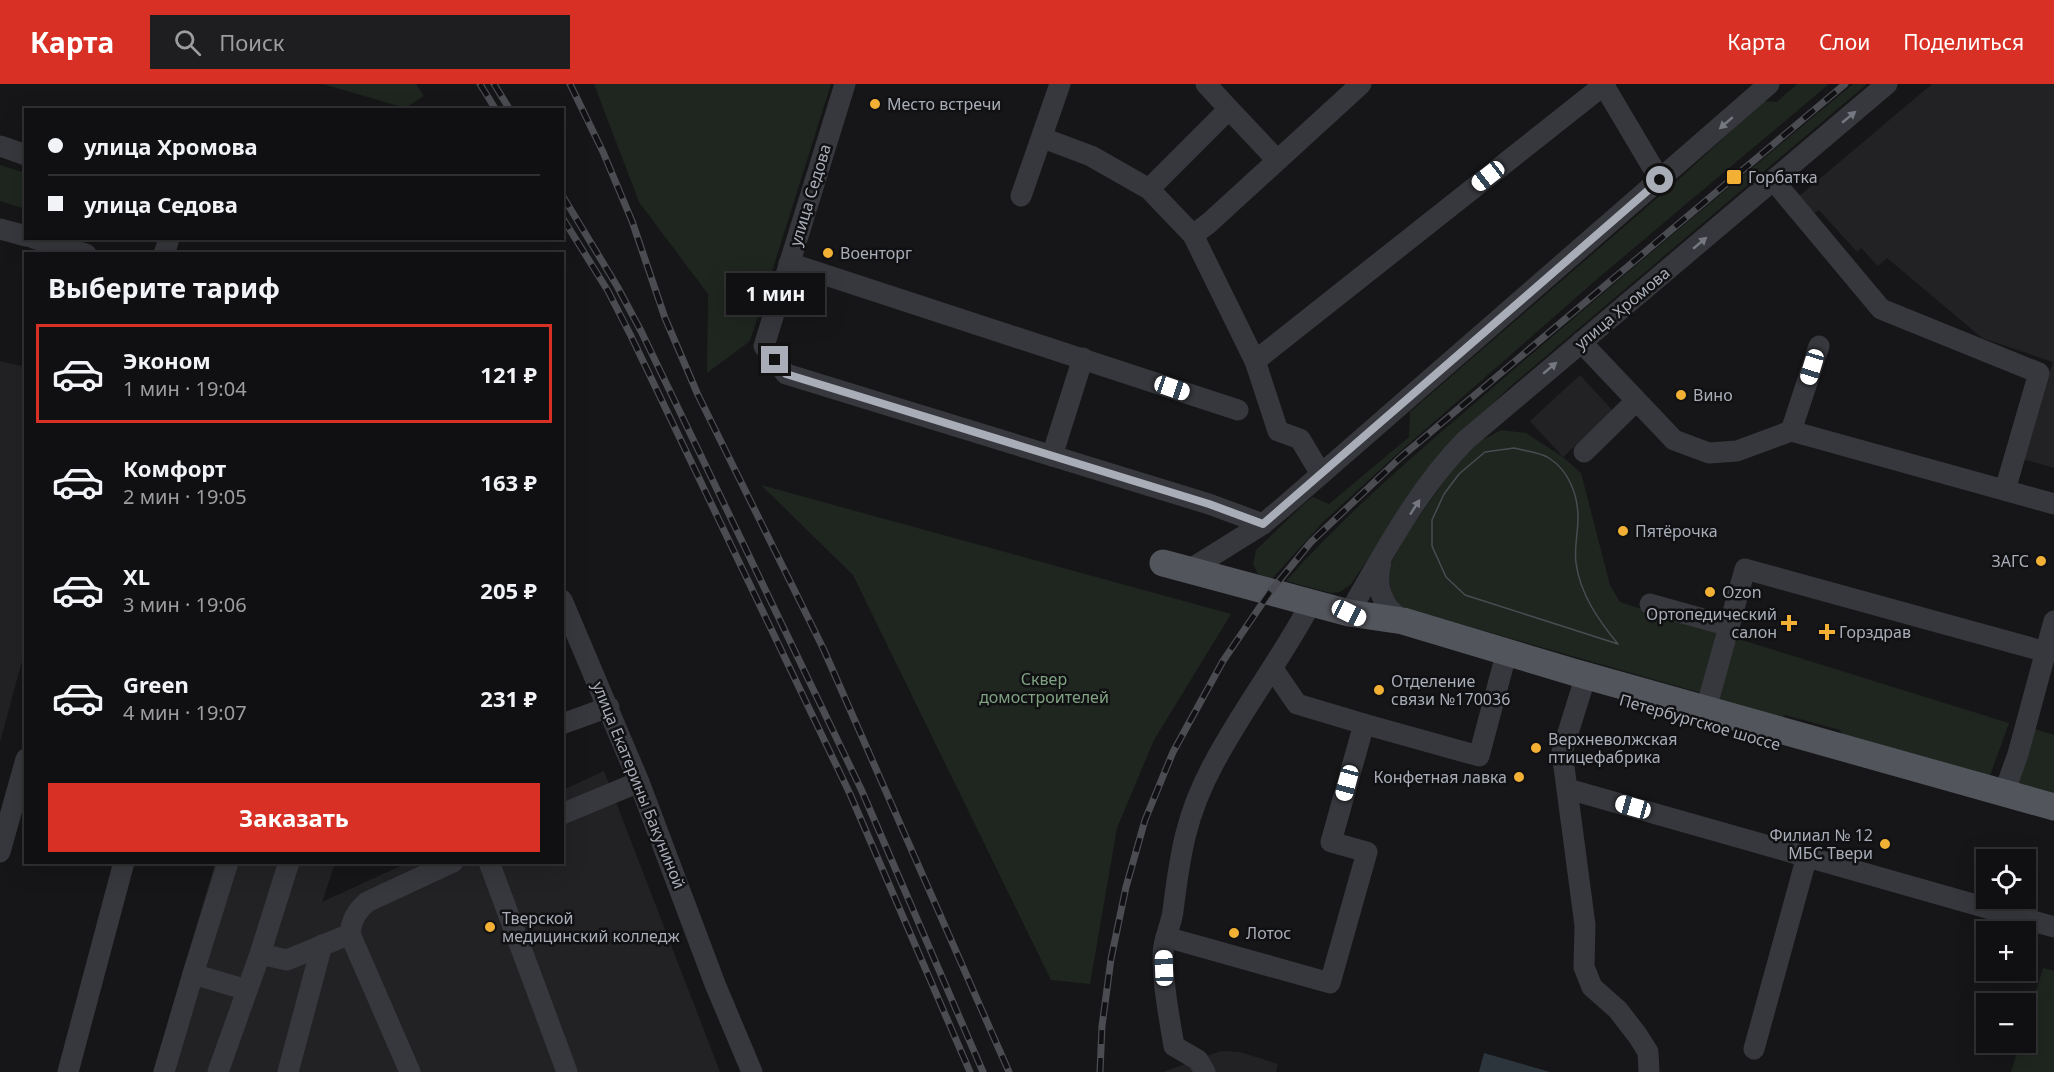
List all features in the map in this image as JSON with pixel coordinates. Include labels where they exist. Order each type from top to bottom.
[{"type":"main road","name":"Петербургское шоссе","points":[[1163,563],[1349,613],[1403,621],[1584,682],[2002,800],[2054,807]]},
{"type":"main road","name":"Петербургское шоссе","points":[[1349,613],[1400,637],[1503,666],[1706,709],[2002,800],[2054,822]]},
{"type":"street","name":"улица Седова","points":[[845,84],[765,346],[786,374],[1209,504],[1263,524]]},
{"type":"street","points":[[1021,195],[1043,138],[1060,84]]},
{"type":"street","points":[[1206,84],[1277,160]]},
{"type":"street","points":[[1193,235],[1361,84]]},
{"type":"street","points":[[1255,361],[1604,84],[1660,180]]},
{"type":"street","points":[[1189,570],[1263,524],[1769,84]]},
{"type":"street","name":"улица Хромова","points":[[1349,613],[1431,482],[1459,448],[1887,84]]},
{"type":"street","points":[[1149,189],[1229,109]]},
{"type":"street","points":[[1043,138],[1091,156],[1149,189],[1193,235],[1255,361],[1278,431],[1300,439],[1321,474]]},
{"type":"street","points":[[0,146],[24,154]]},
{"type":"street","points":[[1774,181],[1881,309],[2039,373],[2005,490]]},
{"type":"street","points":[[0,229],[24,235]]},
{"type":"street","points":[[40,240],[79,252]]},
{"type":"street","points":[[789,263],[1239,410]]},
{"type":"street","points":[[1581,342],[1674,441],[1709,453],[1737,451],[1791,431],[2054,504]]},
{"type":"street","points":[[1791,431],[1819,346]]},
{"type":"street","points":[[1052,456],[1083,358]]},
{"type":"street","points":[[1584,452],[1636,401]]},
{"type":"street","name":"улица Хромова","points":[[1383,556],[1378,574],[1380,592],[1388,608],[1403,621]]},
{"type":"street","points":[[1706,709],[1744,569],[2046,652]]},
{"type":"street","points":[[1205,1072],[1198,1060],[1174,1046],[1164,986],[1163,952],[1173,914],[1179,861],[1192,810],[1214,762],[1273,669],[1311,603]]},
{"type":"street","points":[[1650,604],[1729,626]]},
{"type":"street","name":"улица Екатерины Бакуниной","points":[[564,605],[609,707],[715,984],[752,1072]]},
{"type":"street","points":[[2002,800],[2018,754],[2054,621]]},
{"type":"street","points":[[1273,669],[1297,704],[1479,756],[1503,666]]},
{"type":"street","points":[[1584,682],[1562,752],[1585,925],[1584,967],[1592,987],[1618,1010],[1638,1036],[1648,1052],[1651,1072]]},
{"type":"street","points":[[564,723],[609,707]]},
{"type":"street","points":[[1166,937],[1330,983],[1367,852],[1331,842],[1364,724]]},
{"type":"street","points":[[0,852],[24,766]]},
{"type":"street","points":[[564,813],[639,782]]},
{"type":"street","points":[[1568,789],[2054,927]]},
{"type":"street","points":[[1754,1049],[1807,856]]},
{"type":"street","points":[[68,1072],[123,864]]},
{"type":"street","points":[[164,1072],[227,864]]},
{"type":"street","points":[[218,1072],[260,954],[288,864]]},
{"type":"street","points":[[410,1072],[350,934],[352,922],[357,911],[367,902],[449,864]]},
{"type":"street","points":[[490,864],[567,1072]]},
{"type":"street","points":[[260,954],[287,960],[350,934]]},
{"type":"street","points":[[288,1072],[322,945]]},
{"type":"street","points":[[193,974],[247,990]]},
{"type":"shaded area","points":[[1932,84],[2054,84],[2054,468],[2023,459],[2053,362],[1982,338],[1887,258],[1878,266],[1861,248],[1857,252],[1819,210],[1813,214],[1798,197]]},
{"type":"shaded area","points":[[0,361],[24,367],[24,654],[0,742]]},
{"type":"shaded area","points":[[1580,375],[1613,411],[1563,457],[1530,421]]},
{"type":"shaded area","name":"Тверской медицинский колледж","points":[[604,771],[720,1072],[153,1072],[215,864],[335,864],[322,902],[405,864],[564,864],[564,790]]},
{"type":"shaded area","points":[[1221,1051],[1240,1052],[1278,1064],[1276,1072],[1163,1072]]},
{"type":"shaded area","points":[[1484,1053],[1550,1072],[1479,1072]]},
{"type":"green space","points":[[323,84],[416,84],[424,96],[405,108]]},
{"type":"green space","points":[[594,84],[831,84],[750,341],[707,373],[708,294],[639,202]]},
{"type":"green space","points":[[1797,84],[1829,84],[1603,274],[1395,456],[1322,523],[1272,579],[1258,574],[1253,564],[1256,550],[1306,502],[1313,497],[1329,504],[1409,437],[1410,412],[1678,180],[1764,101],[1777,102]]},
{"type":"green space","points":[[1853,84],[1867,84],[1512,385],[1463,432],[1428,471],[1351,584],[1340,592],[1331,593],[1286,581],[1337,527],[1420,451],[1635,266]]},
{"type":"green space","points":[[0,165],[24,173],[24,209],[0,201]]},
{"type":"green space","points":[[1501,430],[1526,433],[1563,457],[1581,473],[1610,585],[1620,602],[2009,723],[1987,784],[1847,744],[1840,730],[1785,715],[1775,724],[1719,708],[1715,697],[1401,607],[1392,593],[1388,575],[1393,559],[1406,535],[1457,463],[1479,442]]},
{"type":"green space","name":"Сквер домостроителей","points":[[761,485],[1231,614],[1154,740],[1117,828],[1090,984],[1051,980],[853,575]]},
{"type":"green space","points":[[2035,729],[2054,735],[2054,798],[2015,787]]},
{"type":"green space","points":[[2043,968],[2054,971],[2054,1072],[2011,1072],[2017,1053],[2036,1053],[2035,993]]},
{"type":"tram line","points":[[1514,448],[1545,456],[1556,463],[1571,484],[1578,509],[1576,546],[1578,574],[1591,606],[1618,644],[1465,595],[1446,577],[1432,546],[1432,520],[1444,494],[1459,474],[1485,452],[1514,448]]},
{"type":"railway","points":[[480,84],[495,108]]},
{"type":"railway","points":[[494,84],[509,108]]},
{"type":"railway","points":[[570,84],[603,152],[632,221],[665,318],[698,395],[823,648],[1009,1072]]},
{"type":"railway","points":[[1100,1072],[1102,1026],[1111,959],[1126,887],[1145,820],[1173,752],[1223,661],[1270,592],[1311,542],[1401,457],[1845,84]]},
{"type":"railway","points":[[564,198],[617,286],[641,331],[861,789],[983,1072]]},
{"type":"railway","points":[[564,220],[608,291],[631,336],[850,794],[970,1072]]},
{"type":"place","name":"Место встречи","points":[[875,104]]},
{"type":"place","name":"Горбатка","points":[[1734,177]]},
{"type":"place","name":"Военторг","points":[[828,253]]},
{"type":"place","name":"Вино","points":[[1681,395]]},
{"type":"place","name":"Пятёрочка","points":[[1623,531]]},
{"type":"place","name":"ЗАГС","points":[[2041,561]]},
{"type":"place","name":"Ozon","points":[[1710,592]]},
{"type":"place","name":"Ортопедический салон","points":[[1789,623]]},
{"type":"place","name":"Горздрав","points":[[1827,632]]},
{"type":"place","name":"Отделение связи №170036","points":[[1379,690]]},
{"type":"place","name":"Верхневолжская птицефабрика","points":[[1536,748]]},
{"type":"place","name":"Конфетная лавка","points":[[1519,777]]},
{"type":"place","name":"Филиал № 12 МБС Твери","points":[[1885,844]]},
{"type":"place","name":"Тверской медицинский колледж","points":[[490,927]]},
{"type":"place","name":"Лотос","points":[[1234,933]]},
{"type":"route","points":[[775,360],[786,374],[1209,504],[1263,524],[1660,180]]}]
